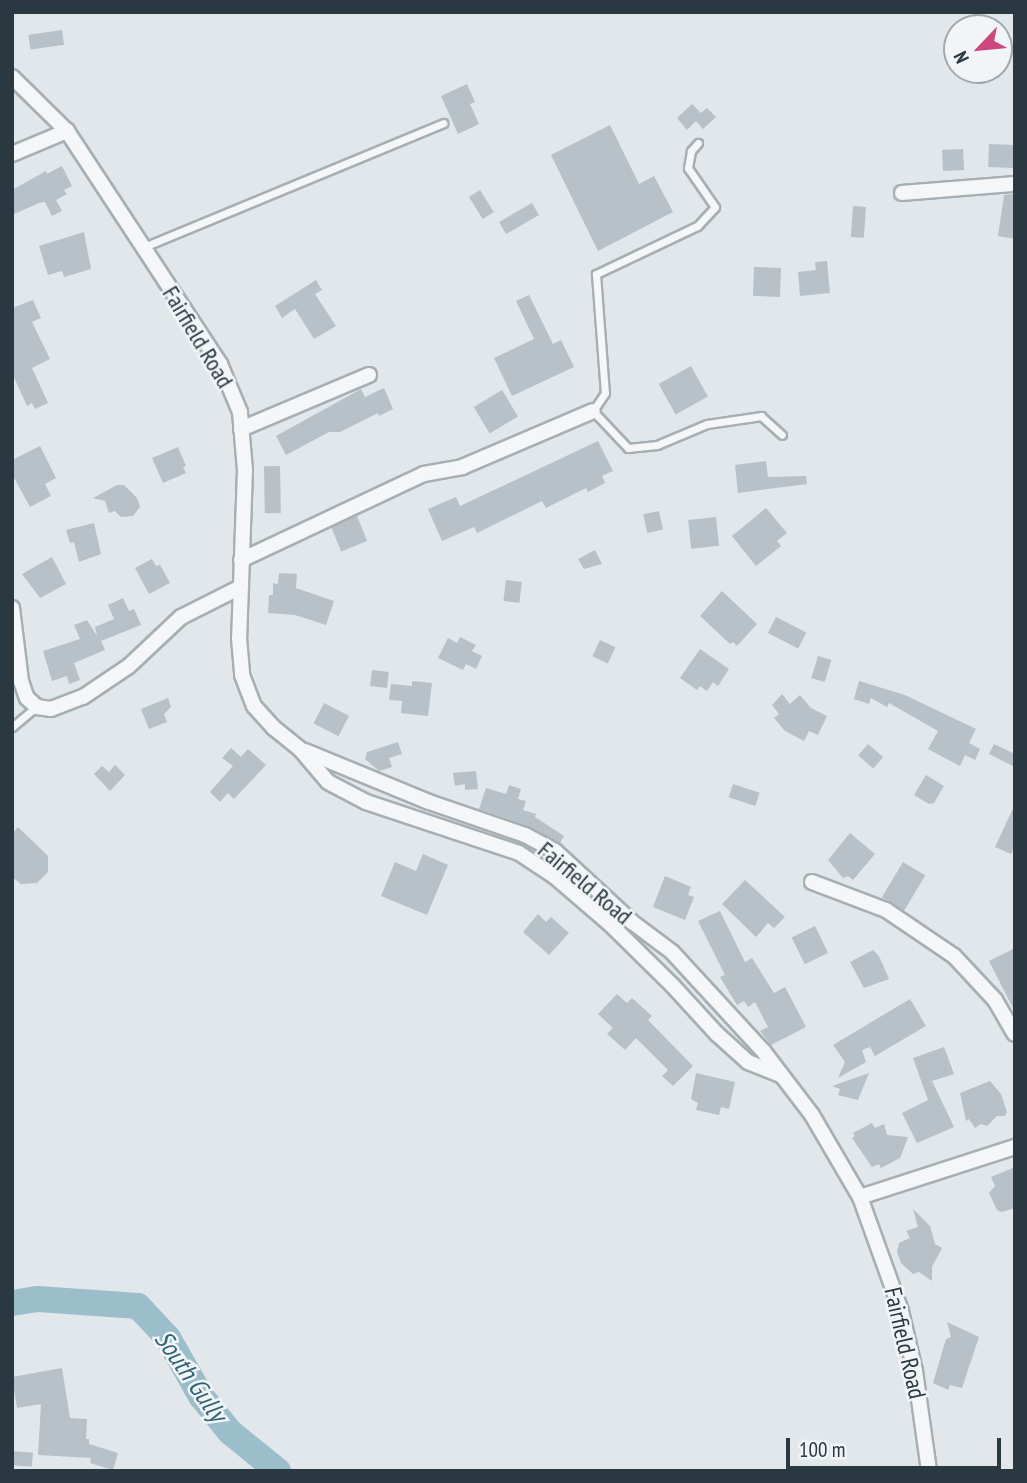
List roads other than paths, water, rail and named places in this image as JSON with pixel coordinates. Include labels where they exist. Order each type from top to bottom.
[{"type":"street","name":"Fairfield Road","points":[[12,77],[67,131],[220,364],[240,412],[245,470],[241,560],[242,675],[254,706],[274,728],[300,749],[328,782],[427,824],[519,853],[554,876],[610,924],[717,1034],[748,1062],[781,1075]]},
{"type":"street","points":[[12,154],[67,131]]},
{"type":"street","points":[[902,193],[1015,184]]},
{"type":"street","points":[[242,429],[369,375]]},
{"type":"street","points":[[241,560],[424,474],[462,467],[593,411]]},
{"type":"street","points":[[12,608],[21,681],[27,698],[37,707],[51,709],[83,697],[129,666],[181,618],[241,587]]},
{"type":"street","name":"Fairfield Road","points":[[300,749],[429,802],[525,835],[555,851],[632,922],[672,952],[764,1052],[812,1115],[860,1197],[901,1311],[915,1371],[929,1471]]},
{"type":"street","points":[[813,882],[886,910],[954,956],[995,1000],[1015,1034]]},
{"type":"street","points":[[860,1197],[1015,1147]]},
{"type":"lane","points":[[144,248],[443,123]]},
{"type":"lane","points":[[698,143],[691,151],[688,168],[715,207],[698,226],[596,274],[605,394],[593,411],[628,448],[657,445],[707,424],[761,416],[782,435]]},
{"type":"lane","points":[[12,727],[37,707]]},
{"type":"waterway","name":"South Gully","points":[[12,1303],[38,1299],[138,1306],[168,1338],[201,1396],[230,1432],[278,1471]]}]
